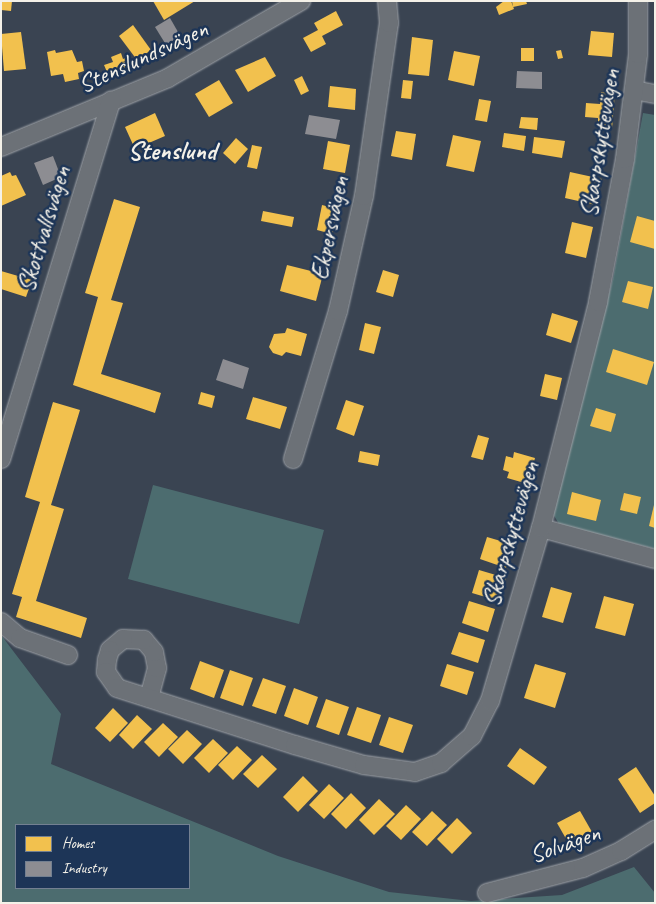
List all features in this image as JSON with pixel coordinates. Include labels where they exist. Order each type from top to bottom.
[{"type":"street","name":"Stenslundsvägen","points":[[1,147],[174,75],[301,1]]},
{"type":"street","name":"Ekpersvägen","points":[[293,459],[338,311],[362,205],[386,41],[387,1]]},
{"type":"street","name":"Skarpskyttevägen","points":[[149,698],[364,765],[404,772],[429,769],[459,750],[483,718],[541,528],[598,302],[625,159],[634,90],[638,1]]},
{"type":"street","points":[[634,90],[655,94]]},
{"type":"street","name":"Skottvallsvägen","points":[[1,459],[111,100]]},
{"type":"street","points":[[541,528],[655,558]]},
{"type":"street","points":[[1,622],[20,638],[68,655]]},
{"type":"street","name":"Solvägen","points":[[487,893],[583,868],[621,851],[655,830]]},
{"type":"green space","points":[[643,113],[655,115],[655,549],[559,524],[553,514],[613,278]]},
{"type":"green space","points":[[153,485],[324,530],[299,624],[128,579]]},
{"type":"green space","points":[[1,635],[61,714],[51,764],[278,856],[389,892],[471,901],[562,895],[634,867],[655,893],[655,903],[1,903]]},
{"type":"building: Homes","points":[[1,1],[12,1],[11,11],[1,10]]},
{"type":"building: Homes","points":[[153,1],[195,1],[164,20]]},
{"type":"building: Homes","points":[[504,1],[511,1],[514,9],[499,15],[496,7]]},
{"type":"building: Homes","points":[[512,1],[526,1],[527,4],[513,7]]},
{"type":"building: Homes","points":[[336,11],[343,25],[322,36],[326,44],[311,52],[303,38],[318,30],[314,23]]},
{"type":"building: Homes","points":[[133,25],[151,50],[137,60],[119,36]]},
{"type":"building: Homes","points":[[591,31],[614,33],[612,57],[588,55]]},
{"type":"building: Homes","points":[[21,32],[26,69],[4,71],[1,34]]},
{"type":"building: Homes","points":[[412,37],[433,40],[429,76],[408,74]]},
{"type":"building: Homes","points":[[521,48],[534,48],[534,61],[521,61]]},
{"type":"building: Homes","points":[[55,50],[56,53],[72,50],[77,62],[82,61],[84,71],[78,73],[79,79],[65,82],[63,74],[51,76],[47,52]]},
{"type":"building: Homes","points":[[561,50],[563,58],[558,59],[556,51]]},
{"type":"building: Homes","points":[[454,51],[480,56],[474,86],[448,80]]},
{"type":"building: Homes","points":[[121,53],[123,59],[130,56],[135,69],[110,79],[104,65],[113,62],[111,57]]},
{"type":"building: Homes","points":[[265,57],[276,76],[248,92],[235,70]]},
{"type":"building: Homes","points":[[302,76],[309,91],[301,95],[294,80]]},
{"type":"building: Homes","points":[[219,80],[233,103],[209,117],[195,94]]},
{"type":"building: Homes","points":[[403,80],[413,81],[411,99],[401,98]]},
{"type":"building: Homes","points":[[330,86],[356,89],[355,110],[328,107]]},
{"type":"building: Homes","points":[[601,92],[615,93],[612,129],[598,128],[598,118],[585,117],[586,103],[600,104]]},
{"type":"building: Homes","points":[[479,99],[491,101],[487,122],[475,120]]},
{"type":"building: Homes","points":[[155,113],[165,136],[135,149],[125,127]]},
{"type":"building: Homes","points":[[521,117],[538,118],[537,130],[519,128]]},
{"type":"building: Homes","points":[[396,131],[416,134],[412,160],[391,156]]},
{"type":"building: Homes","points":[[504,133],[526,136],[524,151],[502,147]]},
{"type":"building: Homes","points":[[453,135],[481,141],[474,172],[446,166]]},
{"type":"building: Homes","points":[[534,137],[565,141],[562,158],[532,153]]},
{"type":"building: Homes","points":[[236,138],[248,149],[235,164],[223,153]]},
{"type":"building: Homes","points":[[328,141],[350,145],[345,173],[323,169]]},
{"type":"building: Homes","points":[[252,145],[262,147],[257,169],[247,167]]},
{"type":"building: Homes","points":[[10,172],[12,176],[16,175],[26,195],[1,206],[1,176]]},
{"type":"building: Homes","points":[[570,172],[602,179],[596,205],[565,198]]},
{"type":"building: Homes","points":[[114,199],[140,207],[111,300],[123,303],[101,374],[161,393],[155,413],[73,385],[98,297],[85,293]]},
{"type":"building: Homes","points":[[322,205],[338,209],[332,234],[317,230]]},
{"type":"building: Homes","points":[[263,211],[294,217],[292,227],[261,221]]},
{"type":"building: Homes","points":[[637,216],[655,221],[655,249],[630,242]]},
{"type":"building: Homes","points":[[572,222],[593,227],[586,258],[565,253]]},
{"type":"building: Homes","points":[[287,265],[323,274],[316,301],[280,291]]},
{"type":"building: Homes","points":[[383,270],[399,275],[393,297],[376,292]]},
{"type":"building: Homes","points":[[1,271],[32,280],[26,297],[1,289]]},
{"type":"building: Homes","points":[[628,281],[653,287],[648,309],[622,302]]},
{"type":"building: Homes","points":[[552,313],[578,321],[571,343],[546,335]]},
{"type":"building: Homes","points":[[365,323],[381,327],[374,354],[359,350]]},
{"type":"building: Homes","points":[[287,328],[307,334],[301,356],[286,352],[282,356],[273,353],[269,347],[274,334],[285,333]]},
{"type":"building: Homes","points":[[613,349],[654,362],[647,385],[606,372]]},
{"type":"building: Homes","points":[[545,374],[562,378],[557,400],[540,396]]},
{"type":"building: Homes","points":[[201,392],[215,396],[212,408],[198,404]]},
{"type":"building: Homes","points":[[253,397],[287,407],[280,429],[246,419]]},
{"type":"building: Homes","points":[[346,400],[364,406],[354,436],[336,429]]},
{"type":"building: Homes","points":[[53,402],[80,410],[51,505],[64,509],[36,601],[87,618],[81,638],[16,617],[22,597],[12,594],[40,502],[25,497]]},
{"type":"building: Homes","points":[[596,408],[616,414],[611,432],[590,426]]},
{"type":"building: Homes","points":[[478,435],[489,438],[483,460],[471,457]]},
{"type":"building: Homes","points":[[360,451],[380,455],[378,466],[358,462]]},
{"type":"building: Homes","points":[[514,452],[535,458],[528,484],[507,478],[509,472],[503,470],[506,456],[513,458]]},
{"type":"building: Homes","points":[[572,492],[601,500],[596,521],[567,514]]},
{"type":"building: Homes","points":[[624,493],[641,497],[637,514],[620,510]]},
{"type":"building: Homes","points":[[655,505],[655,528],[649,526]]},
{"type":"building: Homes","points":[[487,537],[514,545],[506,568],[480,559]]},
{"type":"building: Homes","points":[[479,570],[506,578],[499,601],[472,593]]},
{"type":"building: Homes","points":[[551,587],[572,593],[563,623],[542,617]]},
{"type":"building: Homes","points":[[604,596],[634,604],[625,636],[595,628]]},
{"type":"building: Homes","points":[[469,601],[495,609],[488,632],[462,623]]},
{"type":"building: Homes","points":[[459,632],[485,640],[478,663],[451,654]]},
{"type":"building: Homes","points":[[200,661],[224,670],[214,698],[190,689]]},
{"type":"building: Homes","points":[[447,664],[474,672],[467,695],[440,686]]},
{"type":"building: Homes","points":[[535,664],[566,673],[555,708],[524,698]]},
{"type":"building: Homes","points":[[230,670],[253,678],[243,706],[220,698]]},
{"type":"building: Homes","points":[[263,678],[286,686],[276,714],[252,706]]},
{"type":"building: Homes","points":[[294,688],[318,697],[308,725],[284,716]]},
{"type":"building: Homes","points":[[326,699],[349,707],[339,735],[316,727]]},
{"type":"building: Homes","points":[[357,707],[381,715],[371,743],[347,735]]},
{"type":"building: Homes","points":[[113,708],[128,723],[110,742],[95,728]]},
{"type":"building: Homes","points":[[137,715],[152,729],[133,749],[119,735]]},
{"type":"building: Homes","points":[[389,717],[413,725],[403,753],[379,745]]},
{"type":"building: Homes","points":[[163,723],[178,737],[159,757],[144,742]]},
{"type":"building: Homes","points":[[187,730],[202,744],[183,764],[168,749]]},
{"type":"building: Homes","points":[[213,739],[228,753],[209,773],[194,758]]},
{"type":"building: Homes","points":[[237,746],[252,760],[233,780],[218,765]]},
{"type":"building: Homes","points":[[520,748],[547,767],[534,785],[507,766]]},
{"type":"building: Homes","points":[[262,755],[277,769],[258,788],[243,774]]},
{"type":"building: Homes","points":[[636,767],[655,796],[655,803],[640,813],[618,779]]},
{"type":"building: Homes","points":[[303,776],[318,791],[298,812],[283,797]]},
{"type":"building: Homes","points":[[329,784],[344,798],[324,819],[309,805]]},
{"type":"building: Homes","points":[[351,793],[366,808],[346,829],[331,814]]},
{"type":"building: Homes","points":[[379,799],[395,814],[374,835],[359,820]]},
{"type":"building: Homes","points":[[406,805],[421,819],[401,840],[386,826]]},
{"type":"building: Homes","points":[[432,811],[447,825],[427,846],[412,832]]},
{"type":"building: Homes","points":[[580,811],[592,832],[569,844],[557,823]]},
{"type":"building: Homes","points":[[457,818],[472,833],[452,854],[437,839]]},
{"type":"building: Industry","points":[[170,18],[182,39],[168,48],[155,27]]},
{"type":"building: Industry","points":[[517,71],[542,72],[542,89],[516,88]]},
{"type":"building: Industry","points":[[309,115],[340,120],[336,139],[305,134]]},
{"type":"building: Industry","points":[[53,156],[61,177],[43,185],[34,163]]},
{"type":"building: Industry","points":[[223,359],[249,368],[243,389],[216,380]]},
{"type":"district","name":"Stenslund","points":[[172,151]]}]
